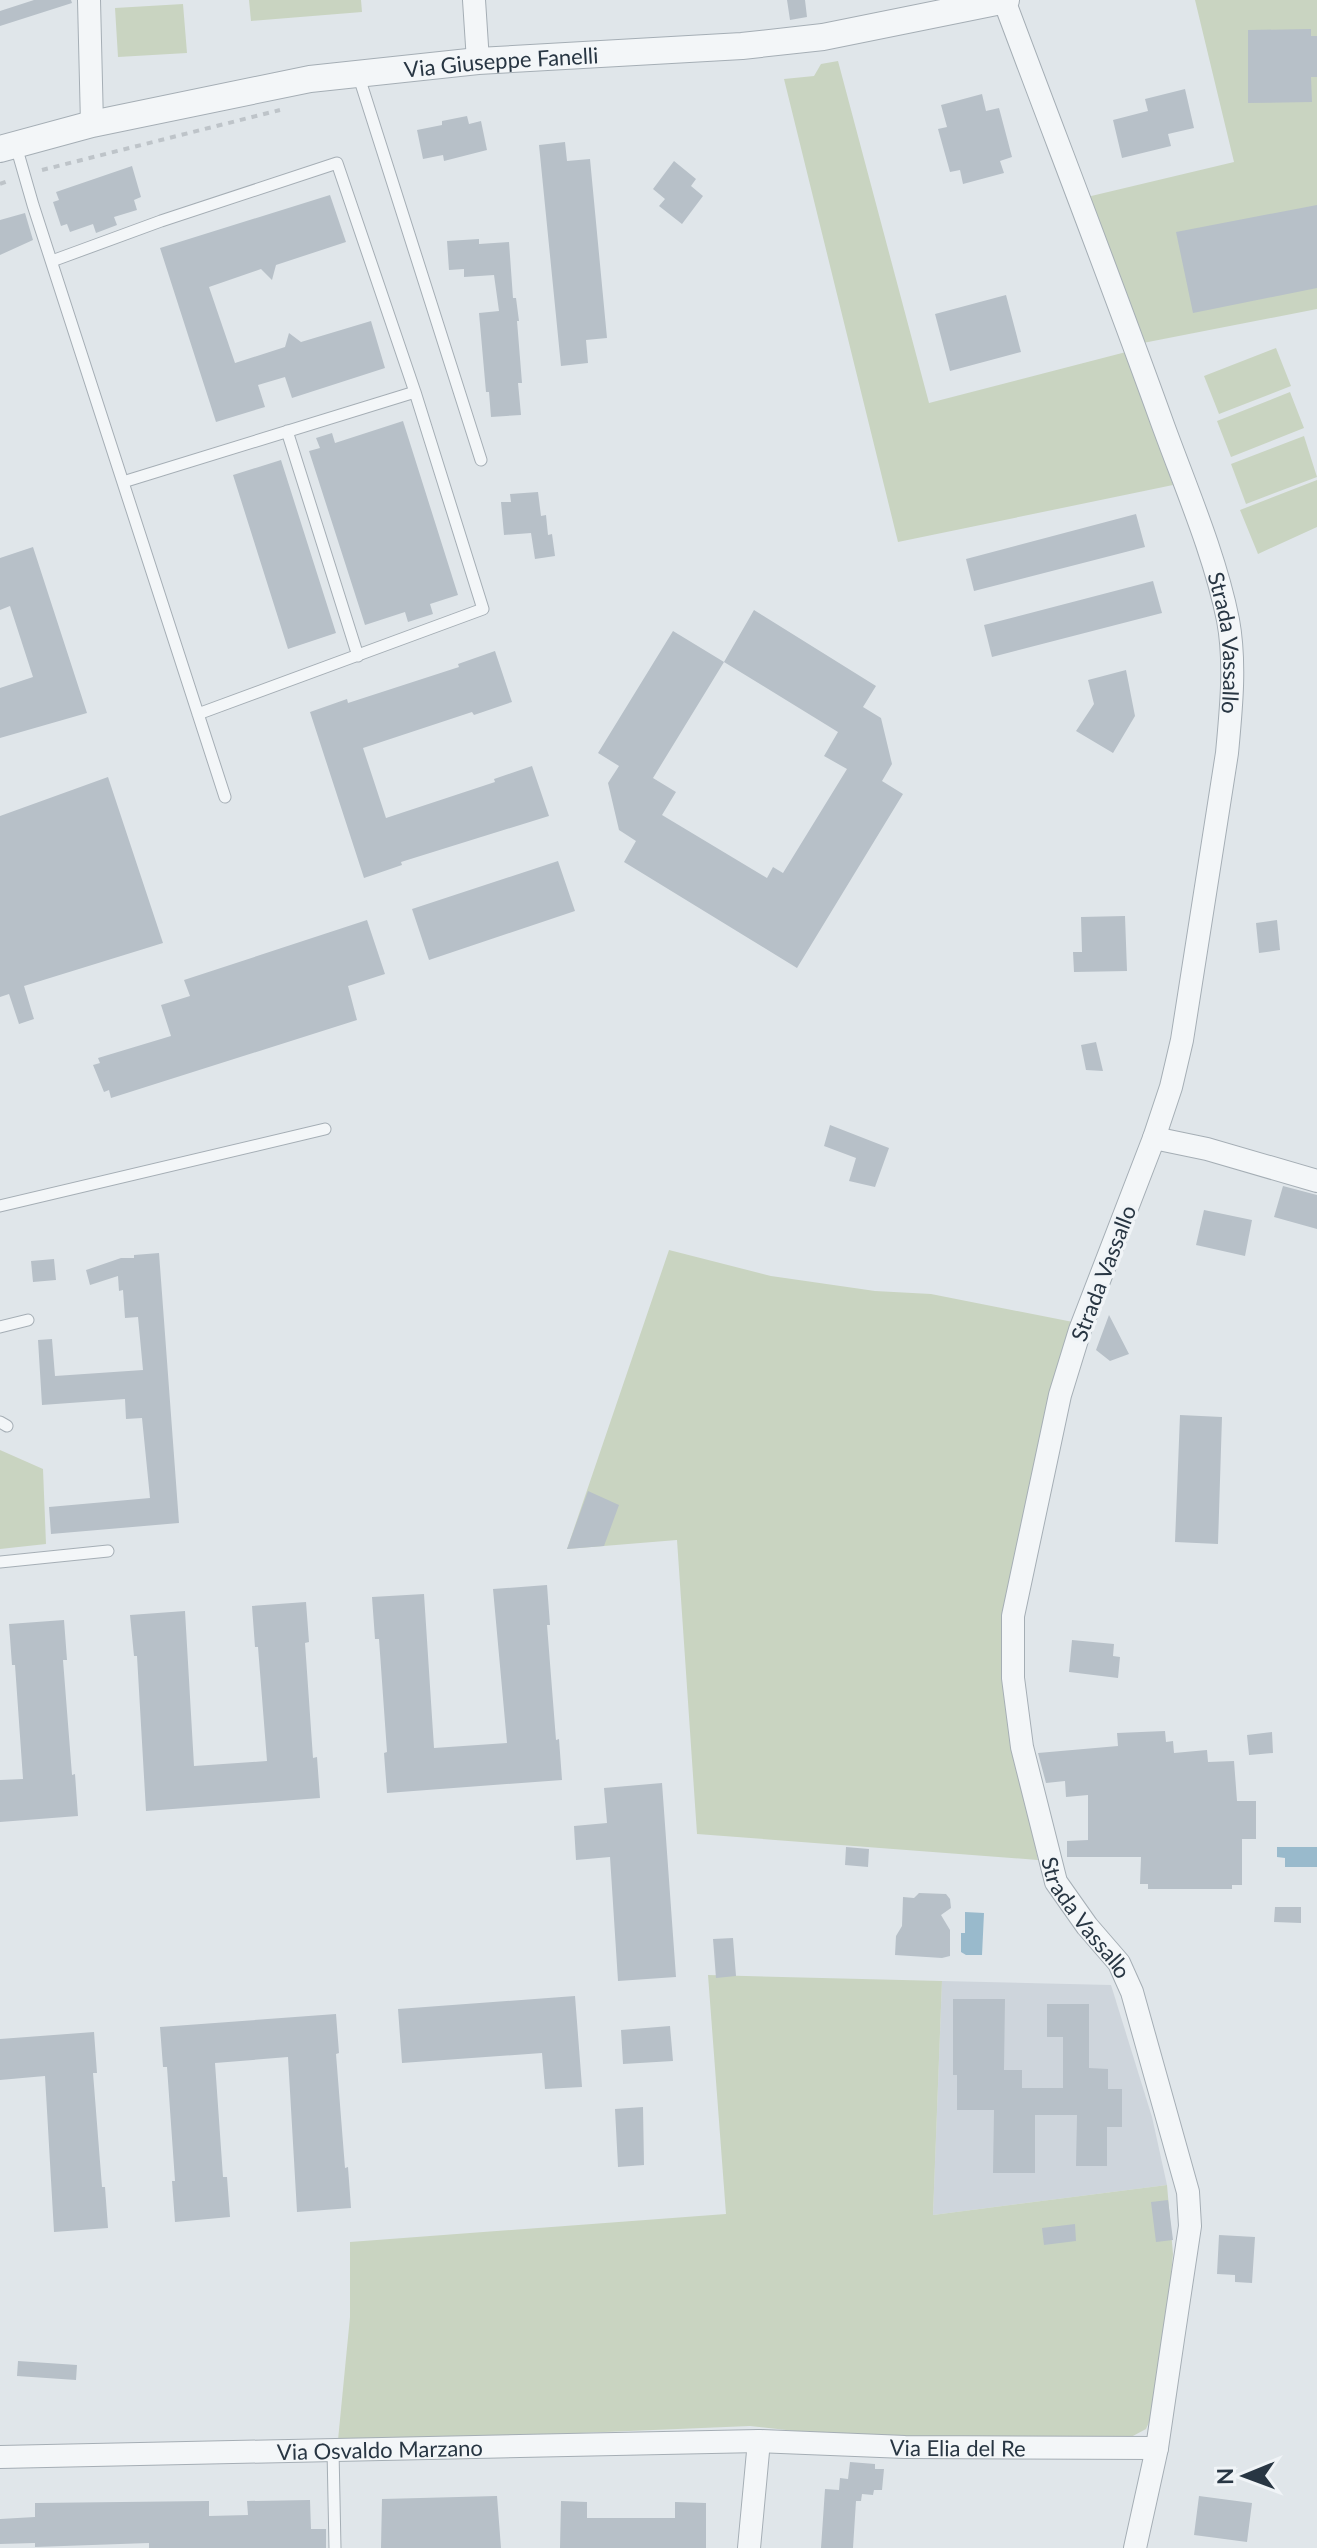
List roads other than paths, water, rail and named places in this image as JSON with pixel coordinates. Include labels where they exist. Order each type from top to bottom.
[{"type":"street","points":[[89,0],[92,124]]},
{"type":"street","points":[[474,0],[478,61]]},
{"type":"street","name":"Via Giuseppe Fanelli","points":[[8,147],[92,124],[310,79],[478,61],[742,46],[823,37],[1005,0]]},
{"type":"street","name":"Strada Vassallo","points":[[1005,0],[1137,351],[1217,580],[1228,622],[1232,707],[1227,753],[1182,1040],[1154,1138],[1080,1330],[1060,1395],[1013,1616],[1013,1678],[1022,1747],[1056,1882],[1087,1926],[1119,1963],[1132,1992],[1188,2192],[1190,2226],[1157,2448],[1135,2548]]},
{"type":"street","points":[[1154,1138],[1207,1149],[1317,1181]]},
{"type":"street","points":[[749,2548],[759,2441]]},
{"type":"street","name":"Via Elia del Re","points":[[759,2441],[905,2447],[1157,2448]]},
{"type":"street","name":"Via Osvaldo Marzano","points":[[0,2457],[759,2441]]},
{"type":"lane","points":[[358,74],[481,460]]},
{"type":"lane","points":[[8,147],[52,261],[225,797]]},
{"type":"lane","points":[[52,261],[337,163],[415,392],[483,609],[198,714]]},
{"type":"lane","points":[[123,482],[415,392]]},
{"type":"lane","points":[[287,431],[358,656]]},
{"type":"lane","points":[[0,1206],[325,1129]]},
{"type":"lane","points":[[0,1327],[28,1320]]},
{"type":"lane","points":[[0,1562],[108,1551]]},
{"type":"lane","points":[[333,2450],[335,2548]]},
{"type":"water","points":[[1277,1847],[1317,1847],[1317,1867],[1285,1867],[1285,1858],[1277,1857]]},
{"type":"water","points":[[965,1912],[984,1913],[982,1955],[961,1952]]}]
